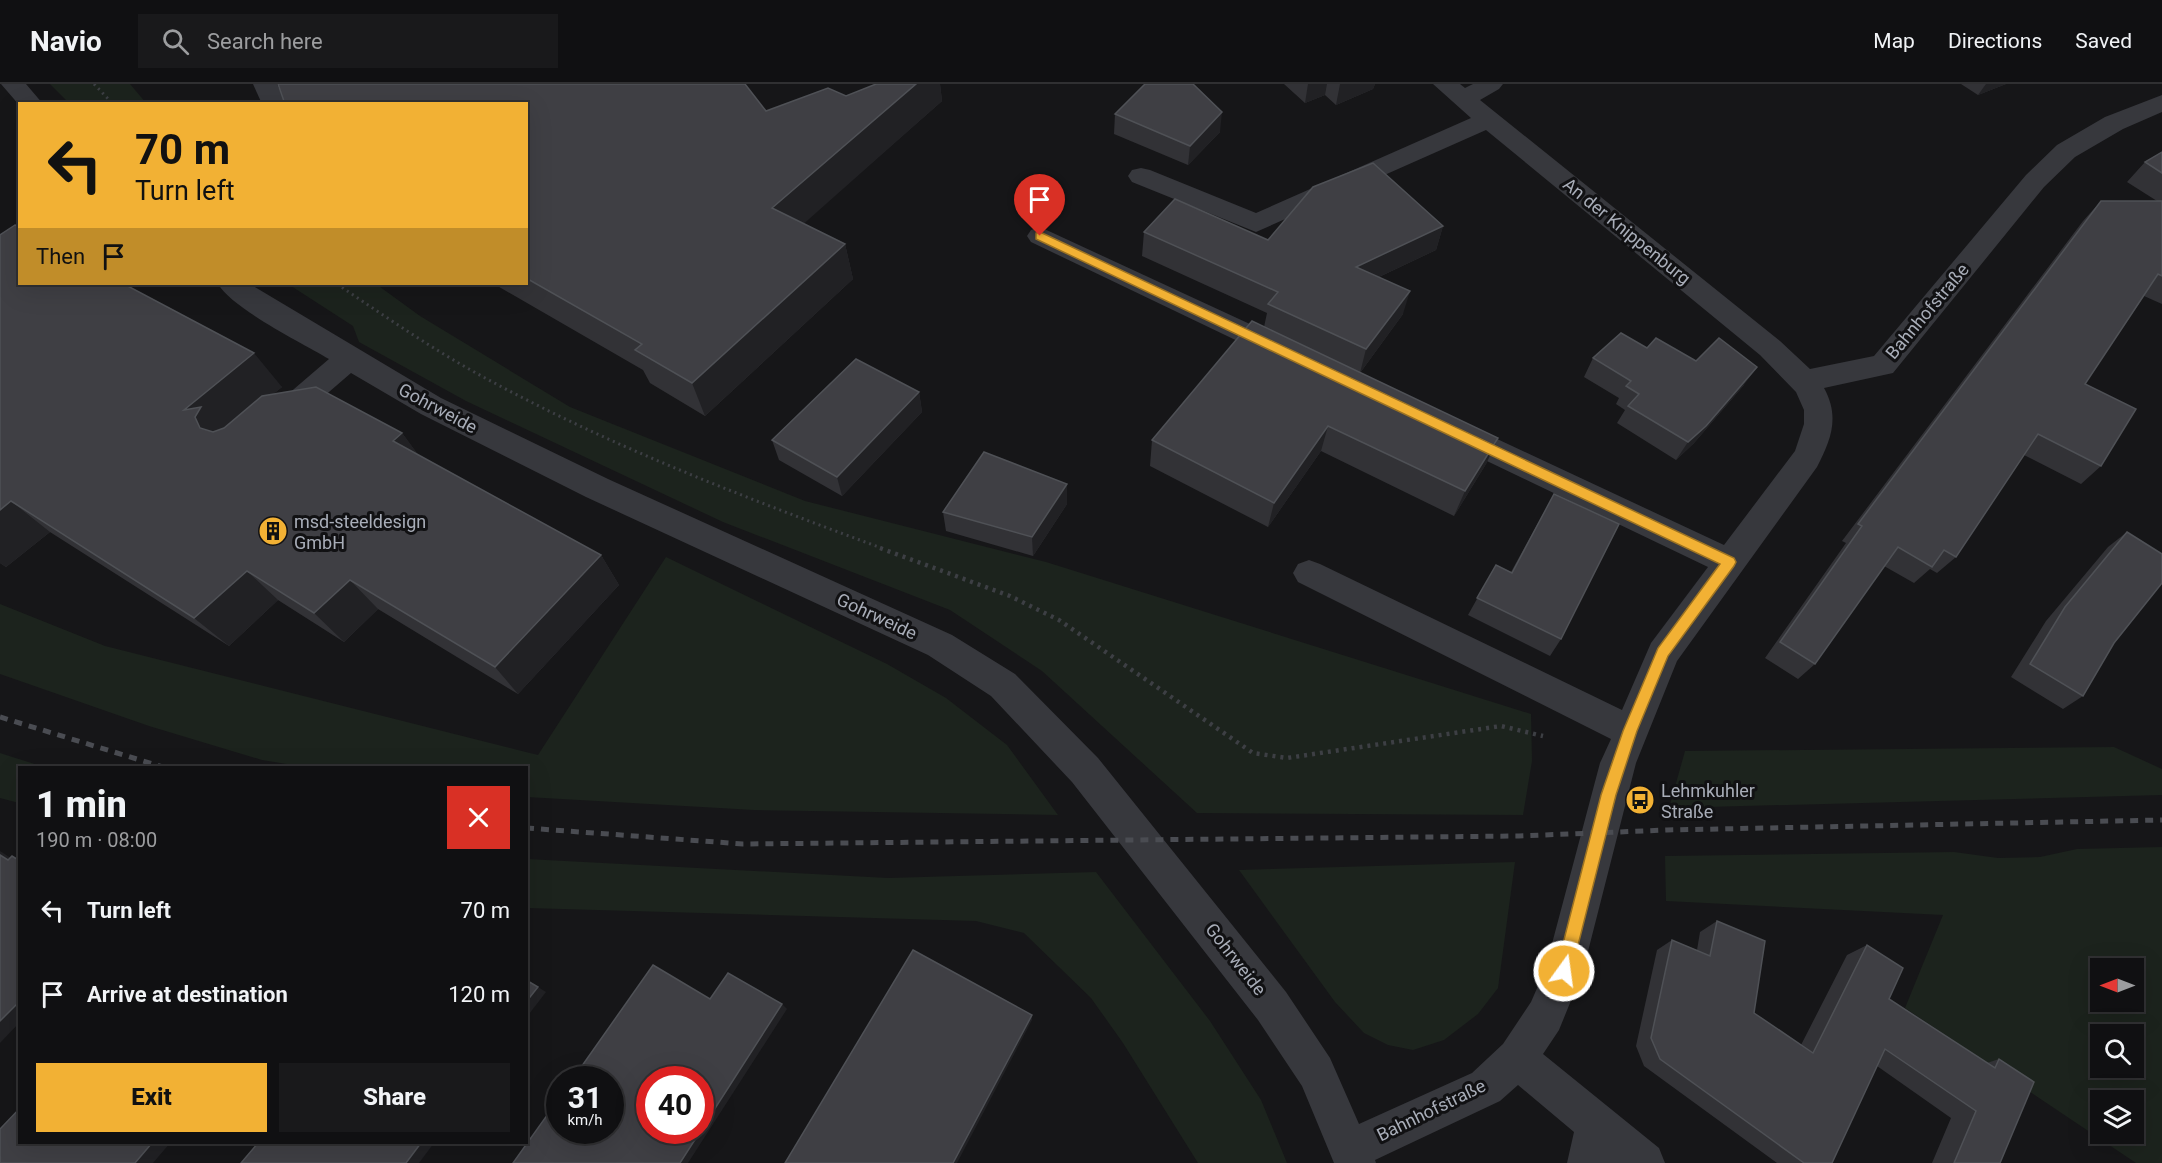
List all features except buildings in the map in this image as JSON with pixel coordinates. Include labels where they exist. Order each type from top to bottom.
[{"type":"street","points":[[13,84],[29,102]]},
{"type":"street","points":[[265,84],[273,102]]},
{"type":"street","points":[[1454,91],[1491,84]]},
{"type":"street","name":"An der Knippenburg","points":[[1454,91],[1770,348],[1806,381]]},
{"type":"street","name":"Bahnhofstraße","points":[[1353,1156],[1486,1087],[1517,1058],[1545,1016],[1564,971],[1609,795],[1630,731],[1663,652],[1816,442],[1820,423],[1817,403],[1806,381],[1884,364],[2035,181],[2066,152],[2114,123],[2162,103]]},
{"type":"street","points":[[1141,176],[1256,223],[1489,119]]},
{"type":"street","points":[[1040,236],[1309,363]]},
{"type":"street","name":"Gohrweide","points":[[233,285],[253,300],[431,406],[525,453],[940,645],[1003,685],[1085,770],[1272,1006],[1316,1072],[1353,1156]]},
{"type":"street","points":[[260,434],[349,358]]},
{"type":"street","points":[[1428,419],[1729,562]]},
{"type":"street","points":[[1309,573],[1630,731]]},
{"type":"street","points":[[1517,1058],[1592,1144],[1644,1163]]},
{"type":"path","points":[[94,84],[111,102]]},
{"type":"path","points":[[339,285],[409,332],[487,379],[647,457],[736,494],[1010,596],[1059,620],[1253,753],[1287,758],[1501,726],[1545,736]]},
{"type":"shaded area","points":[[50,84],[130,84],[145,102],[68,102]]},
{"type":"shaded area","points":[[290,285],[377,285],[420,316],[570,407],[805,501],[1046,562],[1531,714],[1532,761],[1523,815],[1197,813],[1042,671],[950,610],[723,522],[466,401],[359,342],[353,326]]},
{"type":"shaded area","points":[[666,557],[887,664],[946,698],[1007,745],[1058,815],[754,810],[528,797],[528,766],[299,766],[262,760],[149,726],[0,674],[0,604],[105,646],[538,755]]},
{"type":"shaded area","points":[[2114,747],[2162,769],[2162,795],[1669,808],[1685,751]]},
{"type":"shaded area","points":[[0,753],[41,766],[18,766],[18,803],[0,798]]},
{"type":"shaded area","points":[[2162,847],[2162,1163],[2136,1163],[2108,1144],[2144,1144],[2144,1090],[2090,1090],[2090,1132],[1905,1008],[1943,915],[1666,901],[1665,856],[1954,852],[1998,858],[2040,857],[2077,849]]},
{"type":"shaded area","points":[[528,859],[888,878],[1096,872],[1210,1021],[1261,1100],[1287,1163],[1198,1163],[1123,1043],[1091,998],[1024,933],[976,921],[528,908]]},
{"type":"shaded area","points":[[1515,862],[1498,988],[1478,1014],[1444,1040],[1413,1050],[1388,1045],[1364,1033],[1335,1002],[1239,870]]},
{"type":"railway","points":[[0,717],[159,766]]},
{"type":"railway","points":[[528,828],[743,844],[1519,836],[1667,830],[2162,820]]},
{"type":"place","name":"msd-steeldesign GmbH","points":[[273,531]]},
{"type":"place","name":"Lehmkuhler Straße","points":[[1640,800]]},
{"type":"route","points":[[1040,236],[1729,562],[1663,652],[1630,731],[1609,795],[1564,971]]}]
